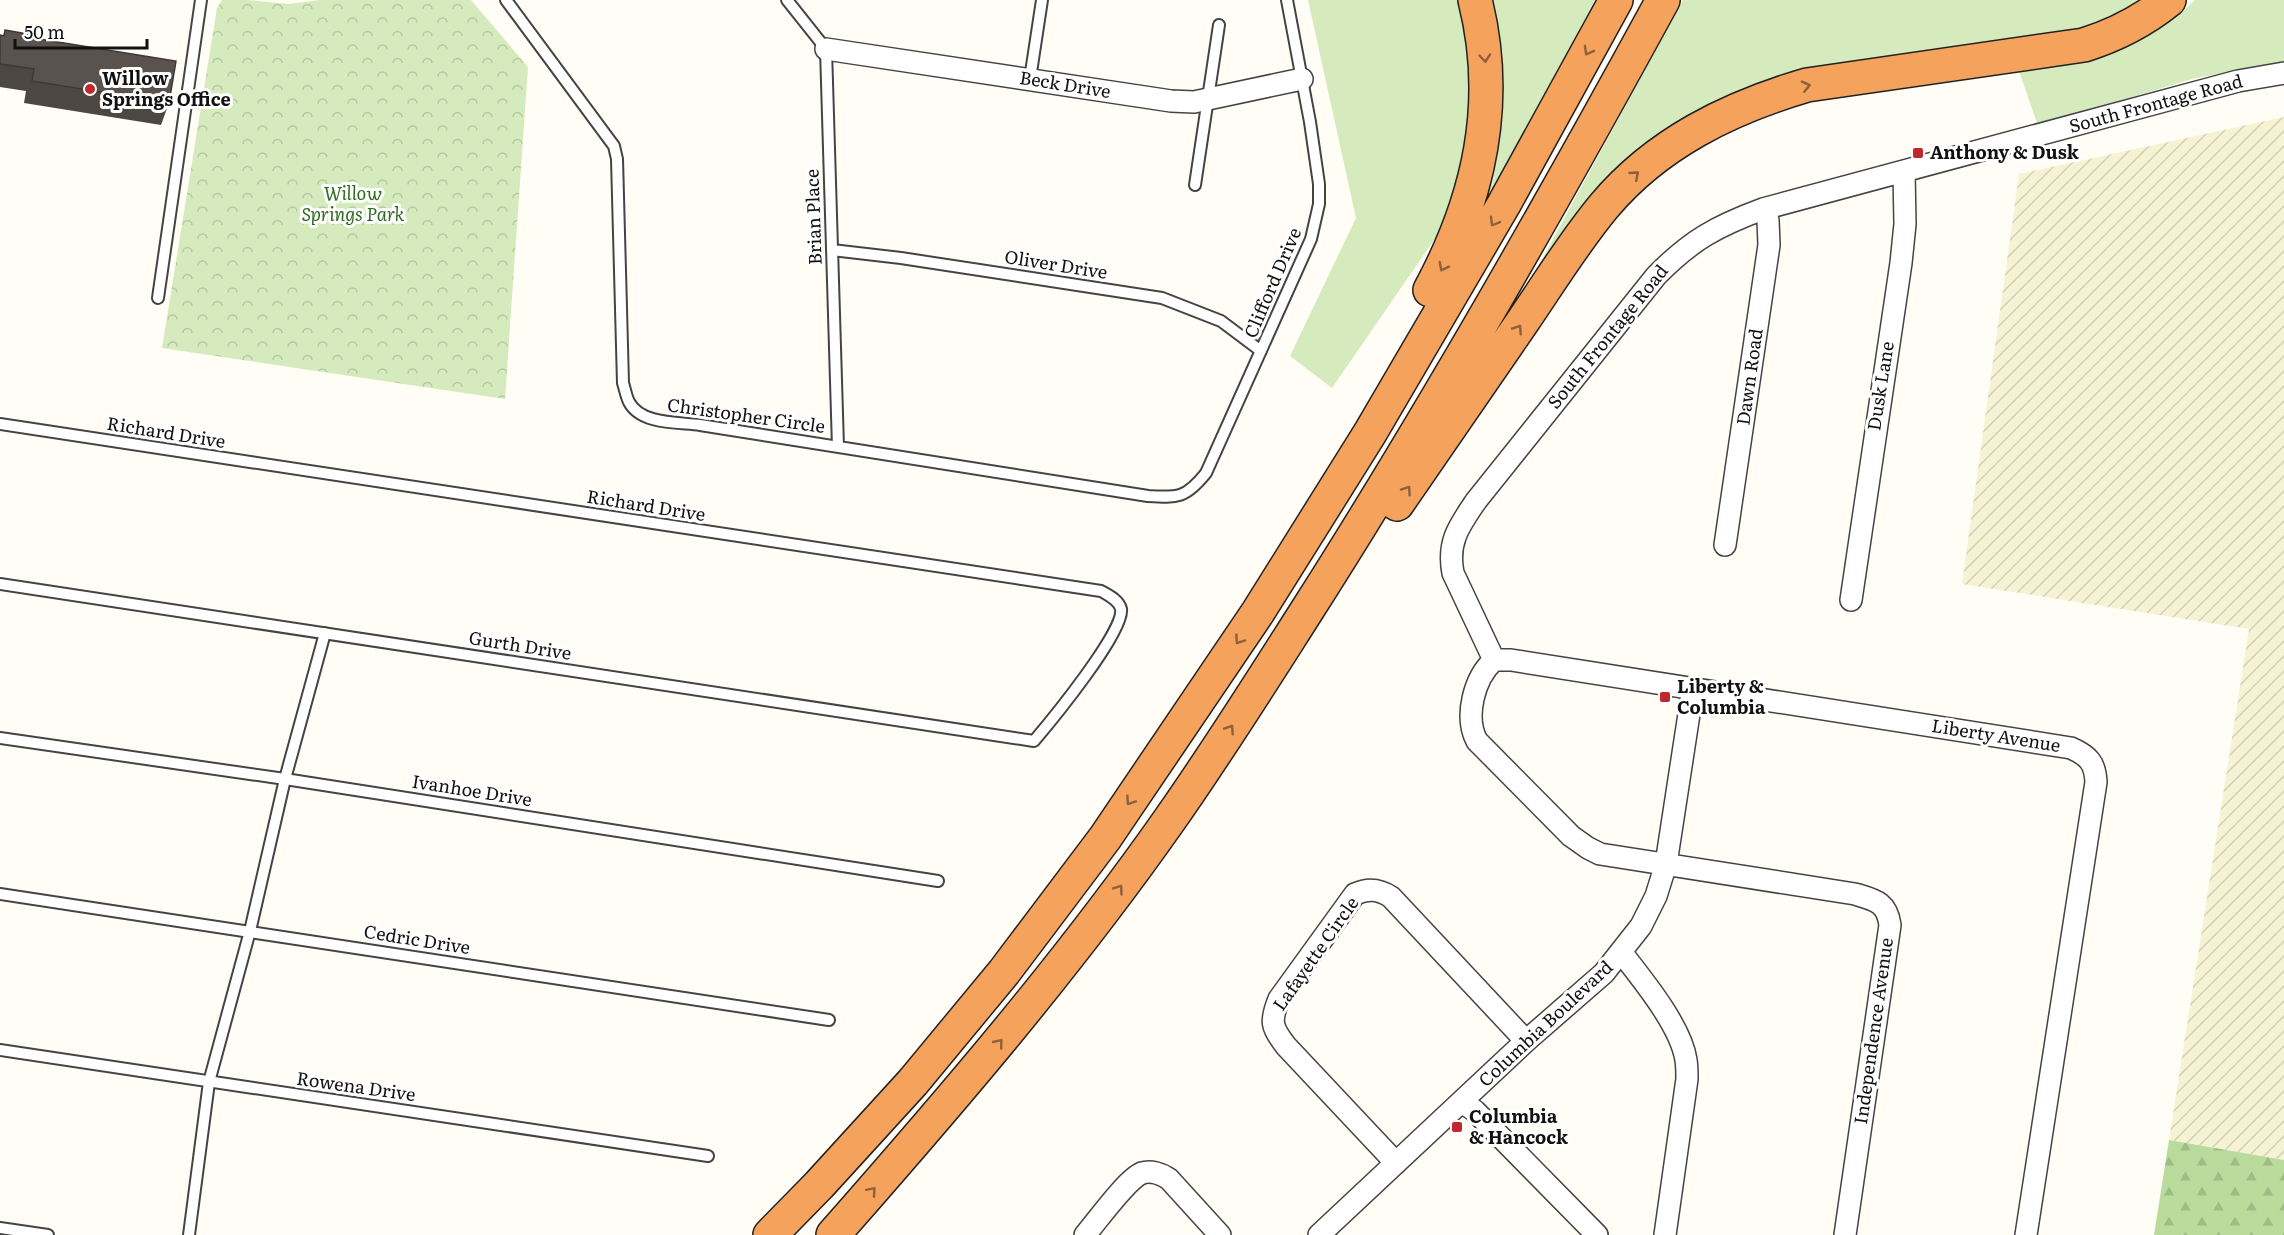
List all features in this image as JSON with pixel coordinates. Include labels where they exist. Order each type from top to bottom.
[{"type":"highway","points":[[1258,612],[1461,228],[1473,190],[1482,145],[1486,96],[1486,61],[1475,0]]},
{"type":"highway","points":[[770,1235],[913,1082],[1004,972],[1105,838],[1258,612],[1420,349],[1504,204],[1616,0]]},
{"type":"highway","points":[[833,1235],[958,1093],[1086,933],[1169,821],[1346,549],[1472,342],[1553,201],[1663,0]]},
{"type":"highway","points":[[1269,669],[1375,536],[1592,222],[1629,180],[1663,152],[1700,126],[1768,96],[1840,79],[2084,45],[2133,26],[2169,0]]},
{"type":"street","name":"Beck Drive","points":[[826,49],[1171,101],[1194,102],[1302,79]]},
{"type":"street","name":"South Frontage Road","points":[[1494,660],[1453,573],[1450,558],[1453,541],[1460,524],[1670,261],[1702,236],[1728,222],[1763,209],[2238,81],[2284,73]]},
{"type":"street","name":"Dusk Lane","points":[[1851,600],[1905,224],[1904,172]]},
{"type":"street","name":"Dawn Road","points":[[1725,545],[1769,245],[1768,220],[1763,209]]},
{"type":"street","name":"Liberty Avenue","points":[[1494,660],[1511,660],[2071,748],[2085,754],[2092,762],[2096,782],[2026,1235]]},
{"type":"street","points":[[1494,660],[1480,677],[1473,702],[1471,722],[1477,741],[1571,836],[1588,848],[1600,854],[1666,864]]},
{"type":"street","name":"Columbia Boulevard","points":[[1319,1235],[1526,1041],[1604,973],[1641,926],[1656,896],[1666,864],[1693,688]]},
{"type":"street","name":"Independence Avenue","points":[[1666,864],[1855,894],[1874,900],[1888,913],[1890,926],[1845,1235]]},
{"type":"street","name":"Lafayette Circle","points":[[1396,1163],[1286,1046],[1277,1035],[1272,1023],[1272,1015],[1279,999],[1355,894],[1364,890],[1377,890],[1391,897],[1526,1041]]},
{"type":"street","points":[[1621,952],[1645,983],[1672,1026],[1686,1061],[1687,1079],[1665,1235]]},
{"type":"street","points":[[1462,1101],[1475,1111],[1597,1235]]},
{"type":"street","points":[[1085,1235],[1133,1179],[1148,1172],[1169,1179],[1220,1235]]},
{"type":"lane","points":[[158,298],[201,0]]},
{"type":"lane","name":"Christopher Circle","points":[[506,0],[614,146],[617,159],[623,383],[629,402],[639,412],[654,419],[1148,496],[1173,498],[1189,490]]},
{"type":"lane","points":[[786,0],[826,49]]},
{"type":"lane","points":[[1030,80],[1042,0]]},
{"type":"lane","name":"Clifford Drive","points":[[1189,490],[1206,473],[1311,239],[1316,221],[1319,184],[1287,0]]},
{"type":"lane","points":[[1195,184],[1219,25]]},
{"type":"lane","name":"Brian Place","points":[[826,49],[838,447]]},
{"type":"lane","name":"Oliver Drive","points":[[832,250],[901,258],[1162,298],[1221,321],[1261,351]]},
{"type":"lane","name":"Richard Drive","points":[[0,424],[1101,591],[1120,605],[1122,612],[1120,622],[1063,707],[1034,741]]},
{"type":"lane","name":"Gurth Drive","points":[[0,584],[1034,741]]},
{"type":"lane","points":[[189,1235],[208,1082],[250,932],[285,779],[325,633]]},
{"type":"lane","name":"Ivanhoe Drive","points":[[0,738],[285,779],[938,881]]},
{"type":"lane","name":"Cedric Drive","points":[[0,894],[829,1020]]},
{"type":"lane","name":"Rowena Drive","points":[[0,1050],[708,1156]]},
{"type":"lane","points":[[0,1228],[48,1235]]},
{"type":"shaded area","points":[[2284,117],[2284,1160],[2169,1140],[2249,629],[1962,584],[2019,174]]},
{"type":"green space","name":"Willow Springs Park","points":[[222,0],[289,4],[320,0],[471,0],[528,67],[505,399],[162,348],[217,8]]},
{"type":"green space","points":[[1308,0],[1463,0],[1474,73],[1469,149],[1456,208],[1332,388],[1290,356],[1356,218]]},
{"type":"green space","points":[[1484,0],[1595,0],[1482,208]]},
{"type":"green space","points":[[1683,0],[2147,0],[2098,27],[1740,96],[1521,298]]},
{"type":"green space","points":[[2195,0],[2284,0],[2284,62],[2196,78],[2037,123],[2019,71],[2068,64],[2110,54],[2162,27]]},
{"type":"green space","points":[[2169,1140],[2284,1160],[2284,1235],[2154,1235]]},
{"type":"building","points":[[5,30],[27,34],[27,37],[176,61],[169,103],[32,81],[34,69],[0,64],[0,35],[4,36]]},
{"type":"place","name":"Willow Springs Office","points":[[90,89]]},
{"type":"place","name":"Anthony & Dusk","points":[[1918,153]]},
{"type":"place","name":"Liberty & Columbia","points":[[1665,697]]},
{"type":"place","name":"Columbia & Hancock","points":[[1457,1127]]}]
